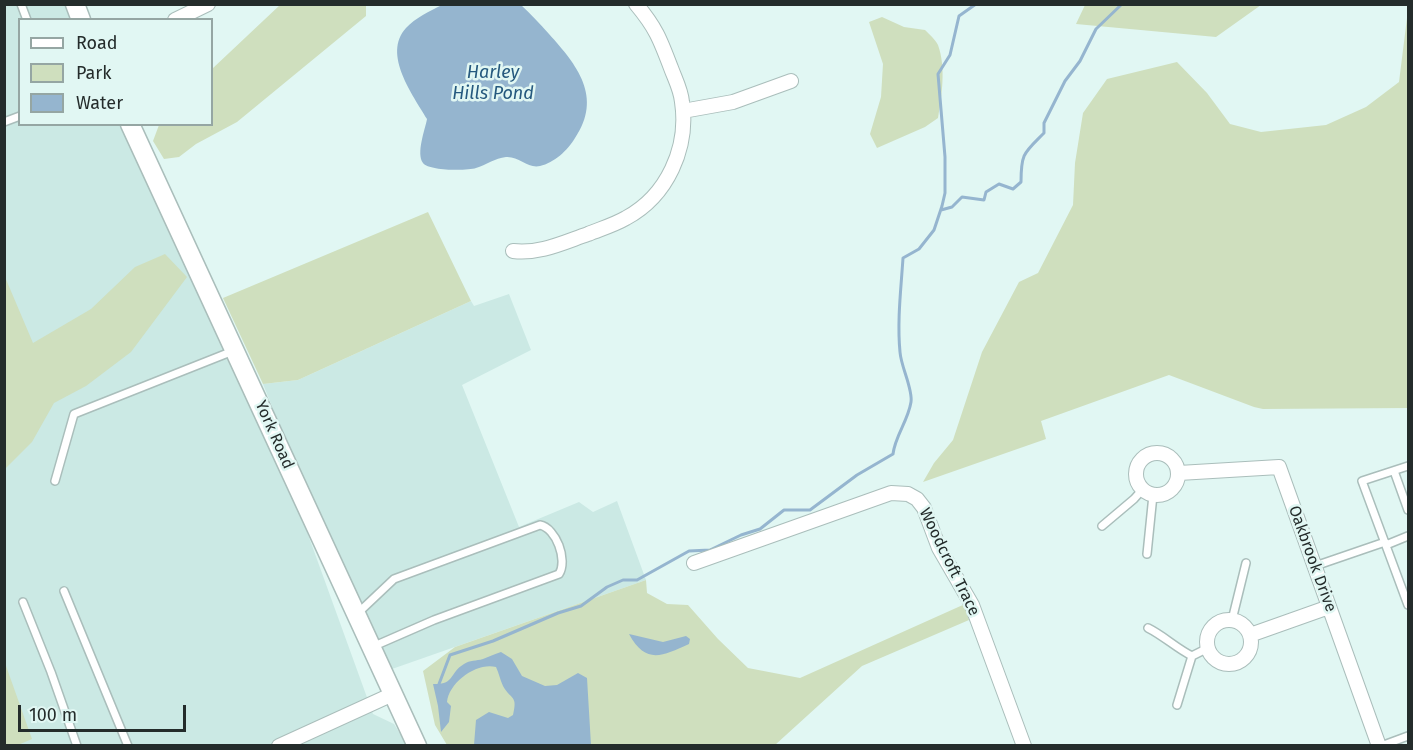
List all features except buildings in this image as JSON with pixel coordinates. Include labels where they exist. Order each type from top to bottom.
[{"type":"street","points":[[179,18],[208,4]]},
{"type":"street","points":[[513,251],[543,250],[618,222],[640,209],[661,188],[675,162],[681,142],[683,111],[681,93],[657,32],[636,4]]},
{"type":"street","points":[[683,111],[733,102],[791,81]]},
{"type":"street","name":"York Road","points":[[131,126],[417,746]]},
{"type":"street","points":[[1155,453],[1169,456],[1174,460],[1179,473],[1175,486],[1171,491],[1159,496],[1147,493],[1136,477],[1136,470],[1143,458],[1155,453]]},
{"type":"street","name":"Oakbrook Drive","points":[[1179,473],[1279,466],[1380,746]]},
{"type":"street","name":"Woodcroft Trace","points":[[694,563],[891,493],[913,496],[924,508],[939,548],[972,605],[1024,746]]},
{"type":"street","points":[[1250,635],[1329,607]]},
{"type":"street","points":[[1225,620],[1232,620],[1243,625],[1250,635],[1250,648],[1247,655],[1236,662],[1222,662],[1211,654],[1208,648],[1209,634],[1213,627],[1225,620]]},
{"type":"street","points":[[279,746],[393,694]]},
{"type":"lane","points":[[55,481],[74,414],[236,350]]},
{"type":"lane","points":[[1408,466],[1362,481],[1408,605]]},
{"type":"lane","points":[[1394,471],[1408,510]]},
{"type":"lane","points":[[1102,526],[1134,500],[1147,493],[1147,554]]},
{"type":"lane","points":[[357,615],[394,579],[540,525],[546,526],[551,531],[563,559],[563,568],[559,574],[434,620],[372,647]]},
{"type":"lane","points":[[1314,566],[1408,536]]},
{"type":"lane","points":[[1232,620],[1246,563]]},
{"type":"lane","points":[[64,591],[128,746]]},
{"type":"lane","points":[[23,602],[77,746]]},
{"type":"lane","points":[[1148,628],[1164,636],[1192,656]]},
{"type":"lane","points":[[1177,705],[1192,656],[1208,648]]},
{"type":"lane","points":[[1380,746],[1408,736]]},
{"type":"shaded area","points":[[4,5],[66,5],[72,18],[18,18],[18,126],[122,126],[285,471],[373,714],[394,724],[407,745],[5,745]]},
{"type":"shaded area","points":[[509,294],[531,350],[462,385],[519,527],[579,502],[593,512],[617,501],[646,580],[392,669],[291,454],[263,384],[298,380],[471,301],[474,306]]},
{"type":"green space","points":[[281,4],[366,5],[366,16],[237,122],[196,144],[179,157],[164,159],[153,141],[159,126],[213,126],[213,68]]},
{"type":"green space","points":[[1085,4],[1261,5],[1216,37],[1076,24]]},
{"type":"green space","points":[[1408,10],[1408,408],[1263,409],[1169,375],[1041,421],[1046,439],[923,482],[934,463],[953,440],[982,352],[1019,282],[1038,273],[1073,205],[1075,163],[1083,113],[1107,79],[1177,62],[1207,93],[1230,124],[1261,132],[1326,125],[1366,107],[1399,82]]},
{"type":"green space","points":[[882,17],[904,27],[925,30],[932,37],[938,45],[942,62],[942,81],[938,118],[925,127],[877,148],[870,134],[881,97],[883,64],[869,22]]},
{"type":"green space","points":[[428,212],[471,301],[298,380],[263,384],[223,298]]},
{"type":"green space","points":[[165,254],[187,277],[131,352],[86,386],[54,403],[32,442],[5,469],[5,277],[33,343],[91,309],[135,267]]},
{"type":"green space","points":[[646,580],[647,593],[667,604],[688,605],[748,668],[800,678],[965,604],[969,620],[862,666],[775,745],[447,745],[435,725],[423,671],[455,647]]},
{"type":"green space","points":[[5,663],[32,739],[18,745],[5,745]]},
{"type":"water","name":"Harley Hills Pond","points":[[442,5],[521,5],[569,58],[583,82],[587,109],[575,138],[569,147],[555,159],[536,166],[506,157],[465,170],[433,168],[423,163],[420,153],[427,119],[402,74],[397,50],[399,38],[410,24]]},
{"type":"water","points":[[629,634],[663,642],[686,636],[690,639],[689,644],[671,652],[655,655],[642,650]]},
{"type":"water","points":[[501,652],[512,659],[522,676],[545,686],[557,685],[578,673],[587,678],[591,745],[474,745],[476,720],[489,712],[508,718],[513,715],[513,698],[503,686],[496,667],[489,666],[465,675],[453,687],[447,702],[451,706],[449,722],[441,732],[433,684],[445,683],[459,667],[466,663]]},
{"type":"waterway","points":[[439,684],[450,655],[493,641],[558,613],[581,606],[607,587],[623,580],[637,580],[689,551],[710,550],[741,535],[760,529],[784,510],[810,510],[857,475],[893,454],[911,402],[899,340],[903,258],[919,249],[934,230],[942,206],[945,193],[945,157],[938,74],[950,55],[959,16],[976,4]]},
{"type":"waterway","points":[[941,210],[952,207],[962,197],[984,200],[986,192],[999,184],[1013,189],[1021,182],[1025,154],[1044,133],[1044,123],[1065,81],[1080,61],[1096,29],[1122,4]]}]
